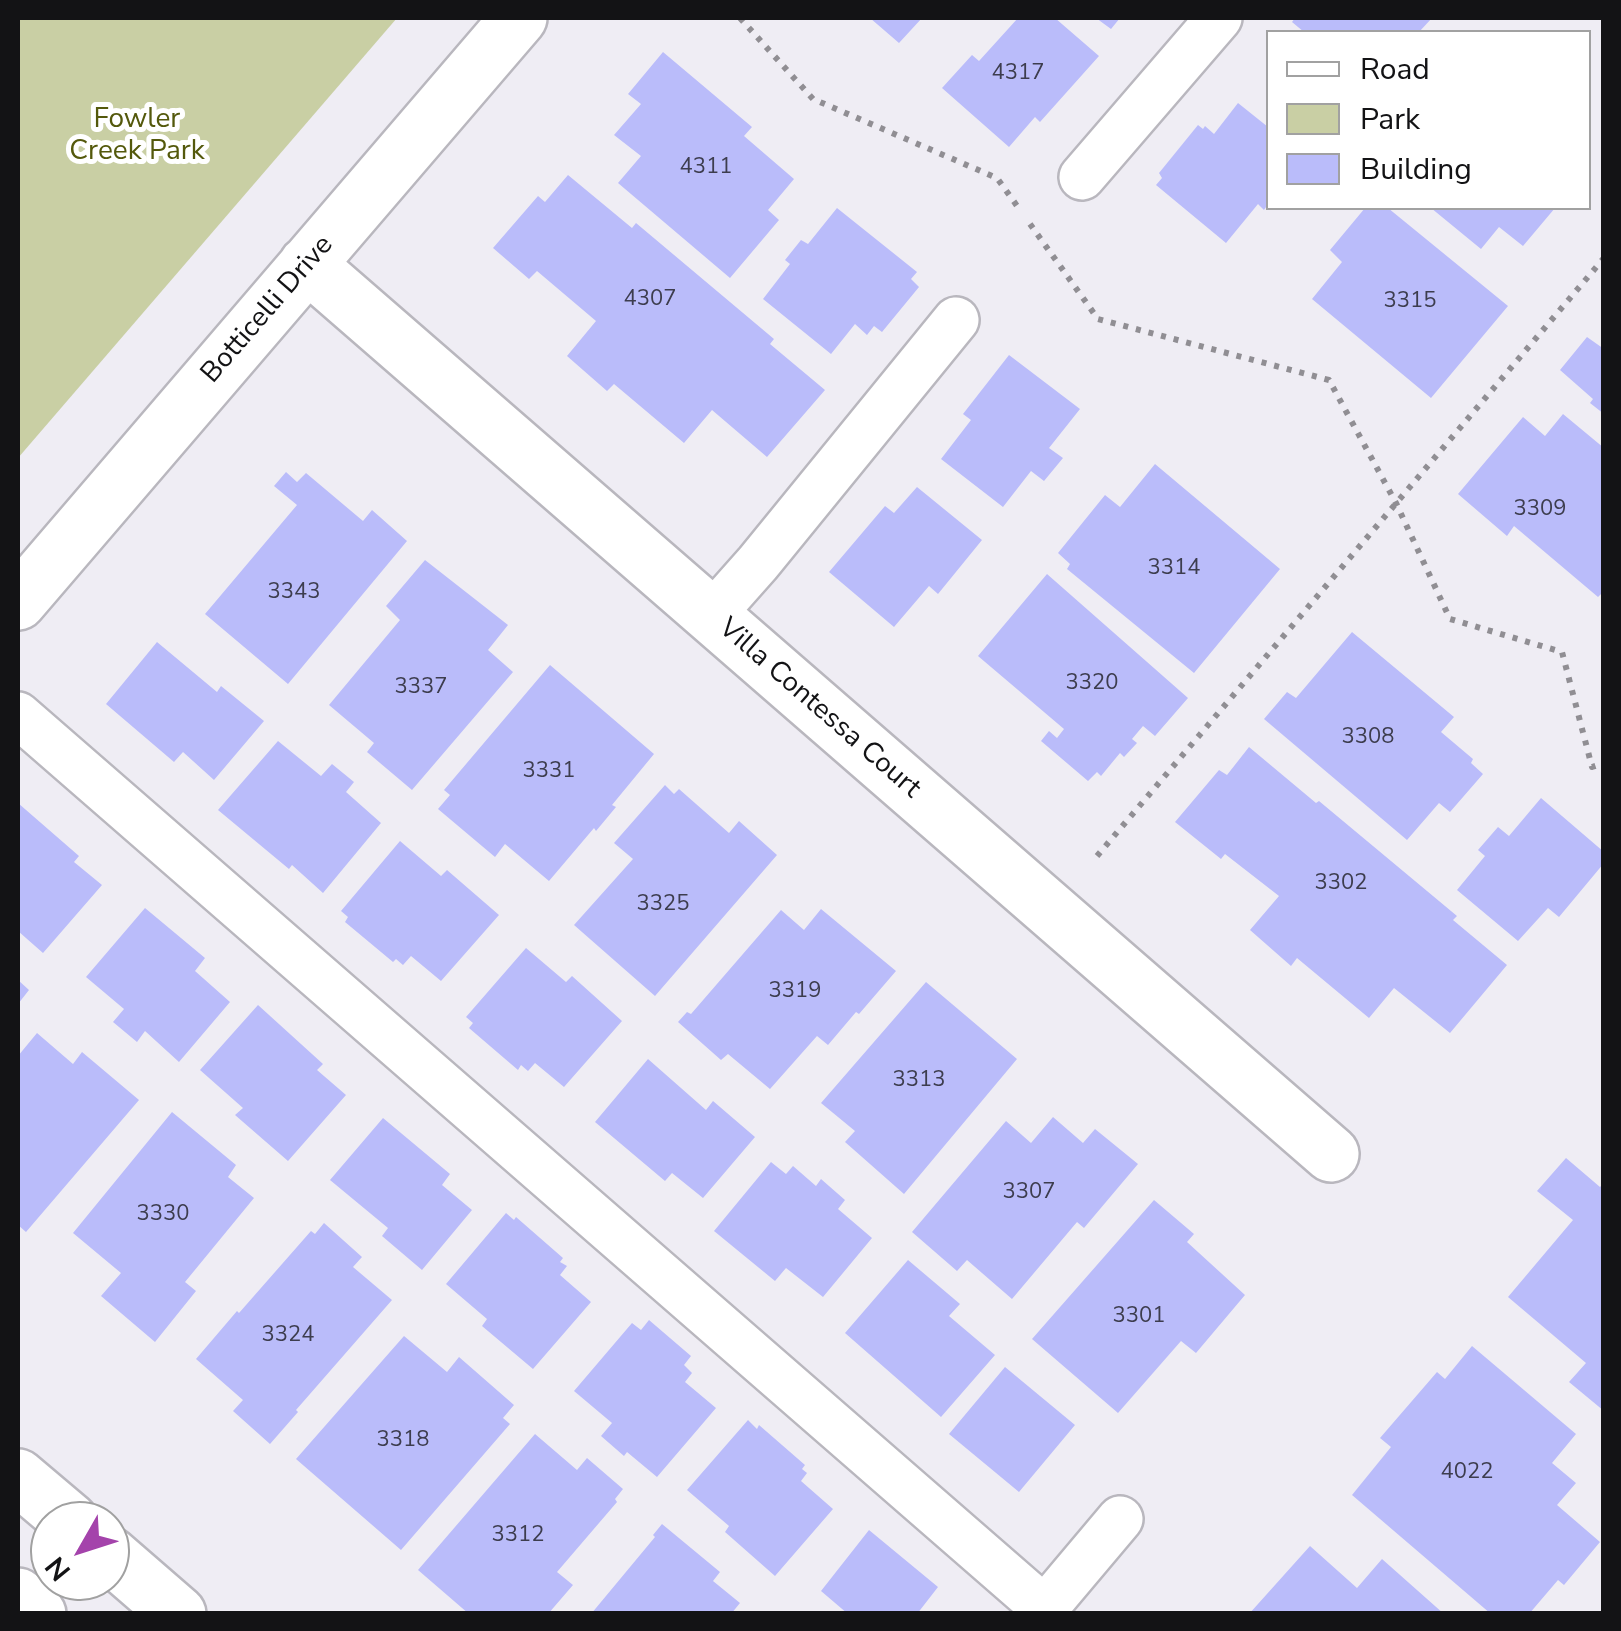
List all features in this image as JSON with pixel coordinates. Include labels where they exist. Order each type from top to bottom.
[{"type":"street","name":"Botticelli Drive","points":[[18,602],[520,18]]},
{"type":"street","name":"Villa Contessa Court","points":[[308,264],[1331,1154]]},
{"type":"street","points":[[18,1476],[47,1501]]},
{"type":"street","points":[[130,1573],[178,1614]]},
{"type":"street","points":[[18,1596],[38,1614]]},
{"type":"lane","points":[[1082,177],[1219,18]]},
{"type":"lane","points":[[712,616],[956,320]]},
{"type":"lane","points":[[18,715],[1042,1611],[1120,1519]]},
{"type":"path","points":[[740,18],[813,99],[997,178],[1098,319],[1329,380],[1396,503],[1450,619],[1562,652],[1592,767],[1604,763]]},
{"type":"path","points":[[1050,909],[1604,258]]},
{"type":"green space","name":"Fowler Creek Park","points":[[18,18],[397,18],[18,458]]},
{"type":"building","points":[[870,18],[922,18],[899,43]]},
{"type":"building","points":[[1018,18],[1055,18],[1099,56],[1040,122],[1035,117],[1009,147],[942,88],[972,55],[979,61]]},
{"type":"building","points":[[1096,18],[1120,18],[1111,29]]},
{"type":"building","points":[[1295,18],[1432,18],[1421,30],[1302,30],[1292,22]]},
{"type":"building","points":[[663,52],[752,127],[744,136],[794,179],[768,210],[779,220],[730,278],[618,183],[641,156],[614,135],[641,104],[628,94]]},
{"type":"building","points":[[1238,103],[1266,125],[1266,207],[1264,210],[1258,204],[1226,243],[1156,185],[1162,178],[1159,173],[1198,125],[1214,134]]},
{"type":"building","points":[[568,175],[632,228],[636,223],[774,339],[770,344],[825,390],[767,457],[712,410],[684,443],[614,384],[607,391],[567,356],[596,321],[537,271],[529,279],[493,248],[538,196],[545,202]]},
{"type":"building","points":[[837,208],[917,272],[911,279],[919,287],[882,332],[874,326],[867,335],[855,324],[831,354],[763,299],[790,264],[785,260],[801,240],[808,244]]},
{"type":"building","points":[[1363,210],[1390,210],[1508,306],[1431,398],[1312,299],[1342,262],[1330,250]]},
{"type":"building","points":[[1433,210],[1553,210],[1523,246],[1499,227],[1481,249]]},
{"type":"building","points":[[1587,337],[1604,349],[1604,414],[1560,370]]},
{"type":"building","points":[[1009,355],[1080,409],[1049,448],[1063,458],[1044,481],[1031,471],[1003,507],[941,459],[971,420],[963,414]]},
{"type":"building","points":[[1563,414],[1604,448],[1604,591],[1598,597],[1514,526],[1507,536],[1458,494],[1523,417],[1545,436]]},
{"type":"building","points":[[1155,464],[1280,569],[1194,673],[1067,569],[1070,564],[1058,553],[1105,495],[1120,507]]},
{"type":"building","points":[[286,472],[297,482],[306,473],[363,521],[372,510],[407,541],[288,684],[205,614],[297,505],[274,486]]},
{"type":"building","points":[[917,487],[982,540],[938,594],[929,586],[894,627],[829,572],[885,506],[894,513]]},
{"type":"building","points":[[425,560],[508,625],[488,650],[513,672],[412,790],[367,752],[374,743],[329,705],[400,620],[386,606]]},
{"type":"building","points":[[1047,574],[1188,698],[1155,736],[1143,726],[1132,739],[1137,743],[1124,757],[1120,753],[1101,776],[1097,772],[1088,781],[1041,741],[1049,731],[1057,738],[1064,729],[978,656]]},
{"type":"building","points":[[1352,632],[1454,717],[1441,732],[1473,759],[1471,763],[1483,774],[1450,812],[1439,803],[1407,840],[1264,719],[1287,692],[1296,698]]},
{"type":"building","points":[[157,642],[217,692],[221,686],[264,721],[214,780],[183,752],[174,762],[106,704]]},
{"type":"building","points":[[550,665],[654,754],[612,805],[616,807],[549,881],[505,844],[495,857],[438,809],[450,795],[444,790]]},
{"type":"building","points":[[278,741],[321,776],[332,764],[354,782],[346,792],[381,823],[323,893],[218,810]]},
{"type":"building","points":[[1249,747],[1457,916],[1453,920],[1507,965],[1450,1033],[1394,988],[1369,1018],[1297,958],[1291,966],[1250,930],[1279,896],[1225,854],[1221,859],[1175,822],[1219,770],[1227,775]]},
{"type":"building","points":[[665,785],[674,794],[679,789],[729,833],[739,821],[777,855],[655,996],[574,925],[633,859],[614,843]]},
{"type":"building","points":[[1541,798],[1604,852],[1604,863],[1559,917],[1548,908],[1518,941],[1457,890],[1485,856],[1478,850],[1498,827],[1509,836]]},
{"type":"building","points":[[18,803],[79,856],[74,862],[102,885],[43,953],[18,931]]},
{"type":"building","points":[[400,841],[441,876],[447,870],[499,915],[441,981],[411,956],[403,965],[396,959],[393,962],[345,922],[348,917],[341,911]]},
{"type":"building","points":[[145,908],[205,958],[195,971],[230,1002],[179,1062],[145,1031],[137,1042],[113,1022],[124,1009],[86,977]]},
{"type":"building","points":[[821,909],[896,971],[828,1045],[817,1036],[770,1089],[728,1054],[721,1060],[678,1022],[687,1012],[691,1014],[781,910],[804,930]]},
{"type":"building","points":[[526,948],[566,982],[572,976],[622,1021],[564,1087],[535,1063],[528,1071],[521,1065],[518,1070],[469,1028],[473,1023],[466,1017]]},
{"type":"building","points":[[18,980],[29,990],[18,1004]]},
{"type":"building","points":[[926,982],[1017,1059],[904,1194],[845,1142],[855,1131],[821,1103]]},
{"type":"building","points":[[258,1005],[323,1064],[317,1070],[346,1095],[288,1161],[235,1115],[243,1108],[200,1070]]},
{"type":"building","points":[[37,1033],[73,1064],[82,1052],[139,1100],[26,1232],[18,1225],[18,1056]]},
{"type":"building","points":[[648,1059],[706,1110],[713,1101],[755,1137],[703,1198],[672,1173],[665,1181],[595,1122]]},
{"type":"building","points":[[172,1112],[236,1165],[228,1177],[254,1198],[185,1282],[196,1291],[155,1342],[101,1296],[121,1273],[73,1233]]},
{"type":"building","points":[[1053,1117],[1083,1143],[1095,1129],[1138,1164],[1084,1228],[1077,1222],[1012,1299],[967,1260],[957,1271],[912,1232],[1006,1121],[1031,1143]]},
{"type":"building","points":[[383,1118],[450,1174],[442,1185],[472,1210],[422,1270],[382,1236],[388,1228],[330,1180]]},
{"type":"building","points":[[1566,1158],[1600,1187],[1604,1183],[1604,1411],[1569,1382],[1586,1363],[1508,1297],[1573,1220],[1537,1191]]},
{"type":"building","points":[[771,1162],[786,1174],[793,1166],[816,1186],[821,1179],[845,1200],[838,1209],[872,1238],[823,1297],[786,1268],[775,1281],[714,1231]]},
{"type":"building","points":[[1154,1200],[1194,1234],[1187,1242],[1245,1295],[1196,1353],[1181,1341],[1118,1413],[1032,1339]]},
{"type":"building","points":[[506,1213],[514,1220],[516,1217],[563,1258],[560,1262],[567,1266],[560,1275],[591,1302],[533,1369],[482,1326],[487,1319],[446,1284]]},
{"type":"building","points":[[324,1223],[362,1257],[353,1267],[392,1300],[270,1444],[233,1411],[243,1400],[196,1359],[311,1231],[315,1234]]},
{"type":"building","points":[[908,1260],[960,1304],[949,1316],[995,1355],[941,1417],[845,1333]]},
{"type":"building","points":[[649,1320],[691,1356],[684,1365],[692,1373],[685,1382],[716,1408],[657,1477],[601,1436],[612,1423],[574,1391],[632,1323],[641,1330]]},
{"type":"building","points":[[404,1336],[447,1372],[459,1357],[514,1405],[503,1418],[510,1424],[401,1550],[296,1459]]},
{"type":"building","points":[[1472,1346],[1576,1434],[1552,1463],[1576,1483],[1557,1505],[1600,1542],[1564,1585],[1558,1580],[1529,1614],[1491,1614],[1352,1495],[1391,1447],[1380,1438],[1437,1372],[1445,1379]]},
{"type":"building","points":[[1005,1367],[1075,1425],[1019,1492],[949,1434]]},
{"type":"building","points":[[748,1420],[805,1465],[802,1469],[807,1473],[801,1481],[833,1509],[775,1576],[725,1532],[729,1526],[687,1490]]},
{"type":"building","points":[[535,1434],[577,1470],[587,1458],[623,1489],[615,1499],[617,1502],[557,1572],[573,1585],[548,1614],[469,1614],[418,1570]]},
{"type":"building","points":[[662,1524],[720,1572],[713,1581],[740,1603],[731,1614],[591,1614],[655,1537]]},
{"type":"building","points":[[869,1530],[938,1587],[917,1614],[848,1614],[821,1591]]},
{"type":"building","points":[[1310,1546],[1357,1588],[1382,1559],[1444,1614],[1249,1614]]}]
